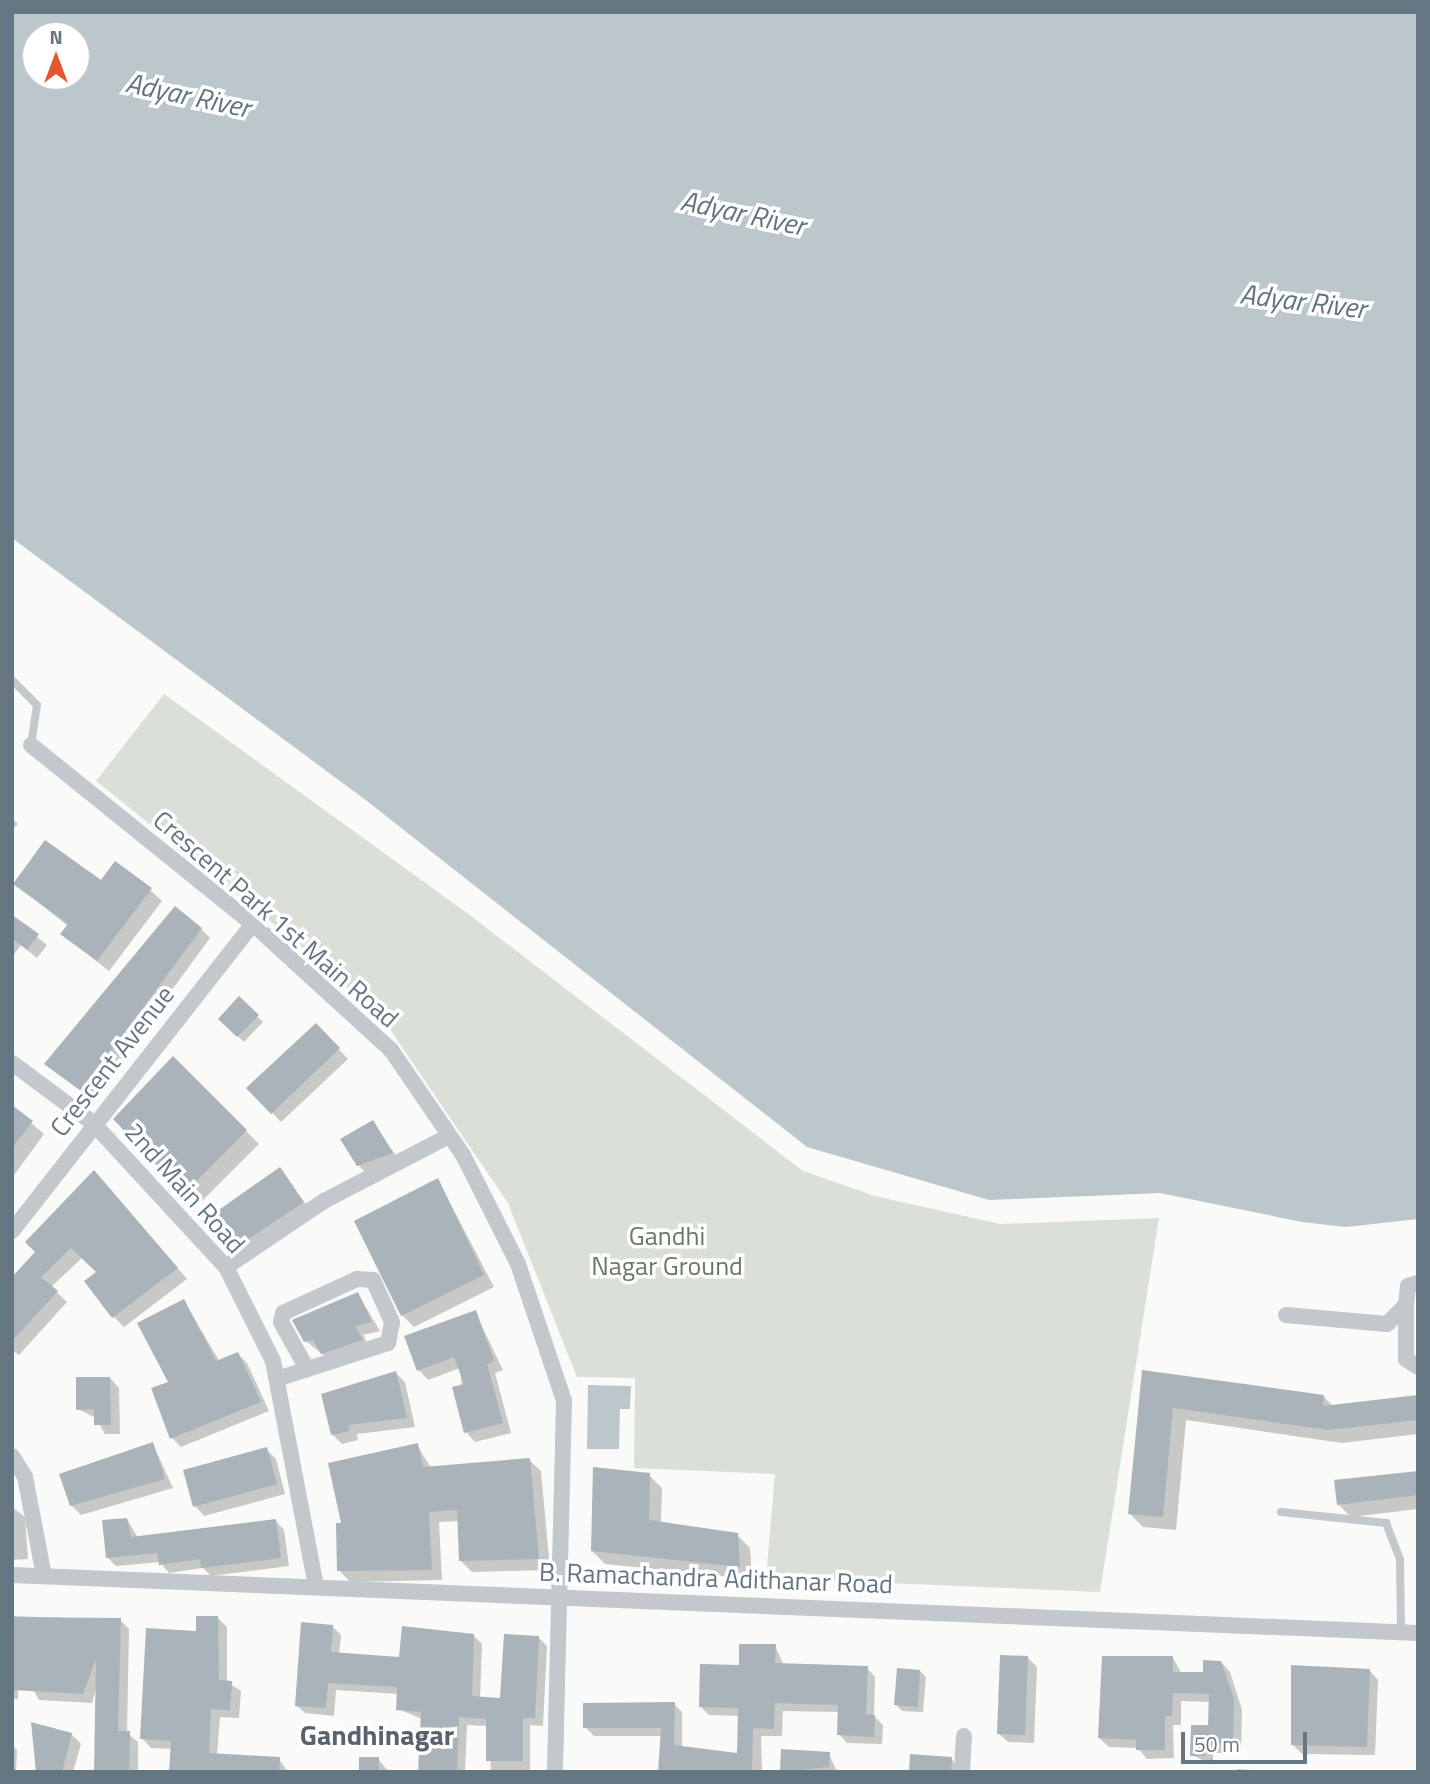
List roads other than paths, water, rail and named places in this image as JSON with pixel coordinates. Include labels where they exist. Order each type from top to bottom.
[{"type":"street","name":"Crescent Park 1st Main Road","points":[[31,745],[253,924],[391,1050],[449,1136],[518,1264],[564,1401],[562,1596],[555,1772]]},
{"type":"street","name":"Crescent Avenue","points":[[12,1231],[93,1123],[253,924]]},
{"type":"street","name":"2nd Main Road","points":[[12,1063],[93,1123],[226,1267],[277,1379],[316,1586]]},
{"type":"street","points":[[226,1267],[324,1201],[449,1136]]},
{"type":"street","points":[[277,1379],[307,1369],[393,1336],[373,1280],[356,1279],[283,1313],[281,1322],[307,1369]]},
{"type":"street","points":[[1286,1315],[1387,1324],[1406,1304],[1416,1284]]},
{"type":"street","points":[[1406,1304],[1406,1359],[1418,1367]]},
{"type":"street","points":[[12,1456],[25,1477],[44,1576]]},
{"type":"street","name":"B. Ramachandra Adithanar Road","points":[[12,1575],[1410,1633]]},
{"type":"street","points":[[962,1772],[964,1736]]},
{"type":"lane","points":[[12,680],[37,705],[31,745]]},
{"type":"lane","points":[[1281,1513],[1386,1523],[1400,1559],[1410,1633]]},
{"type":"water","name":"Adyar River","points":[[12,12],[1418,12],[1418,1219],[1346,1227],[1302,1222],[1160,1193],[989,1200],[807,1147],[367,801],[12,538]]},
{"type":"water","points":[[588,1385],[631,1386],[630,1409],[620,1409],[619,1449],[587,1449]]},
{"type":"district","name":"Gandhinagar","points":[[377,1735]]},
{"type":"park label","name":"Gandhi Nagar Ground","points":[[667,1251]]}]
